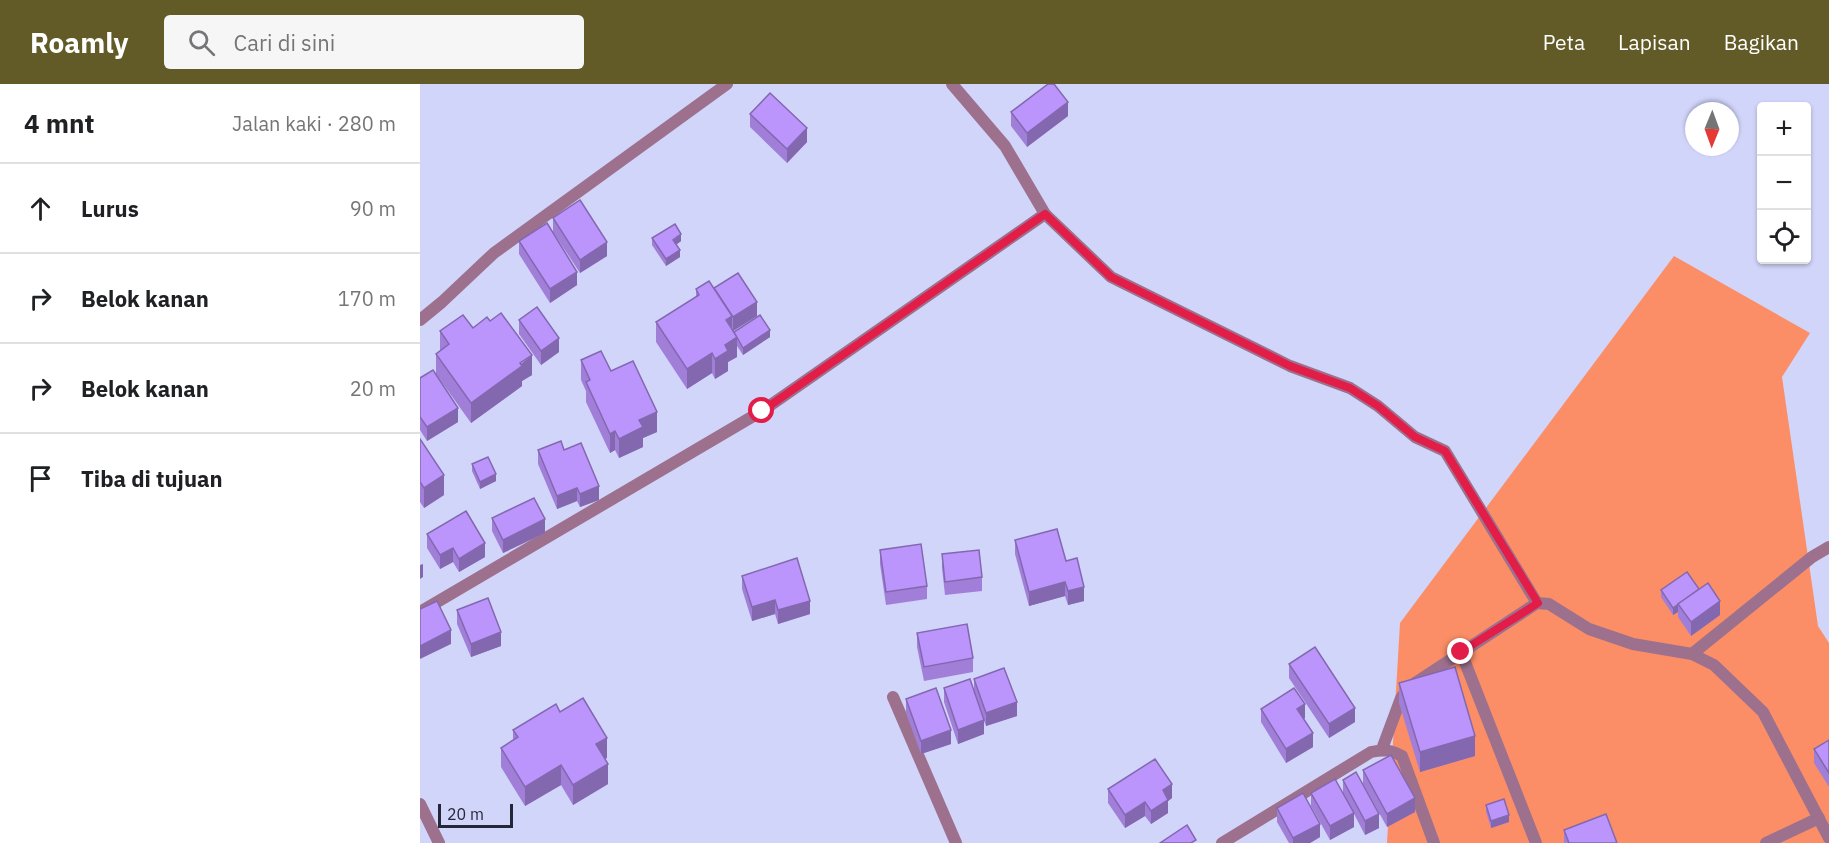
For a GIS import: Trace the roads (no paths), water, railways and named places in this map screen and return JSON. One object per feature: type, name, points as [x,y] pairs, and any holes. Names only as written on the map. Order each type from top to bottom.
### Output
[{"type":"street","points":[[420,320],[494,253],[727,84]]},
{"type":"street","points":[[952,84],[1005,146],[1045,214],[1111,277],[1290,366],[1350,388],[1378,406],[1415,437],[1445,451],[1538,603]]},
{"type":"street","points":[[420,612],[762,411],[1045,214]]},
{"type":"street","points":[[1692,654],[1812,557],[1829,547]]},
{"type":"street","points":[[1382,749],[1401,698],[1409,687],[1538,603],[1550,604],[1589,629],[1633,645],[1692,654],[1714,665],[1763,712],[1829,838]]},
{"type":"street","points":[[1461,652],[1536,843]]},
{"type":"street","points":[[893,697],[956,843]]},
{"type":"street","points":[[1222,843],[1371,752],[1382,749],[1402,756],[1434,843]]},
{"type":"street","points":[[420,804],[439,843]]},
{"type":"street","points":[[1766,843],[1819,818]]}]
